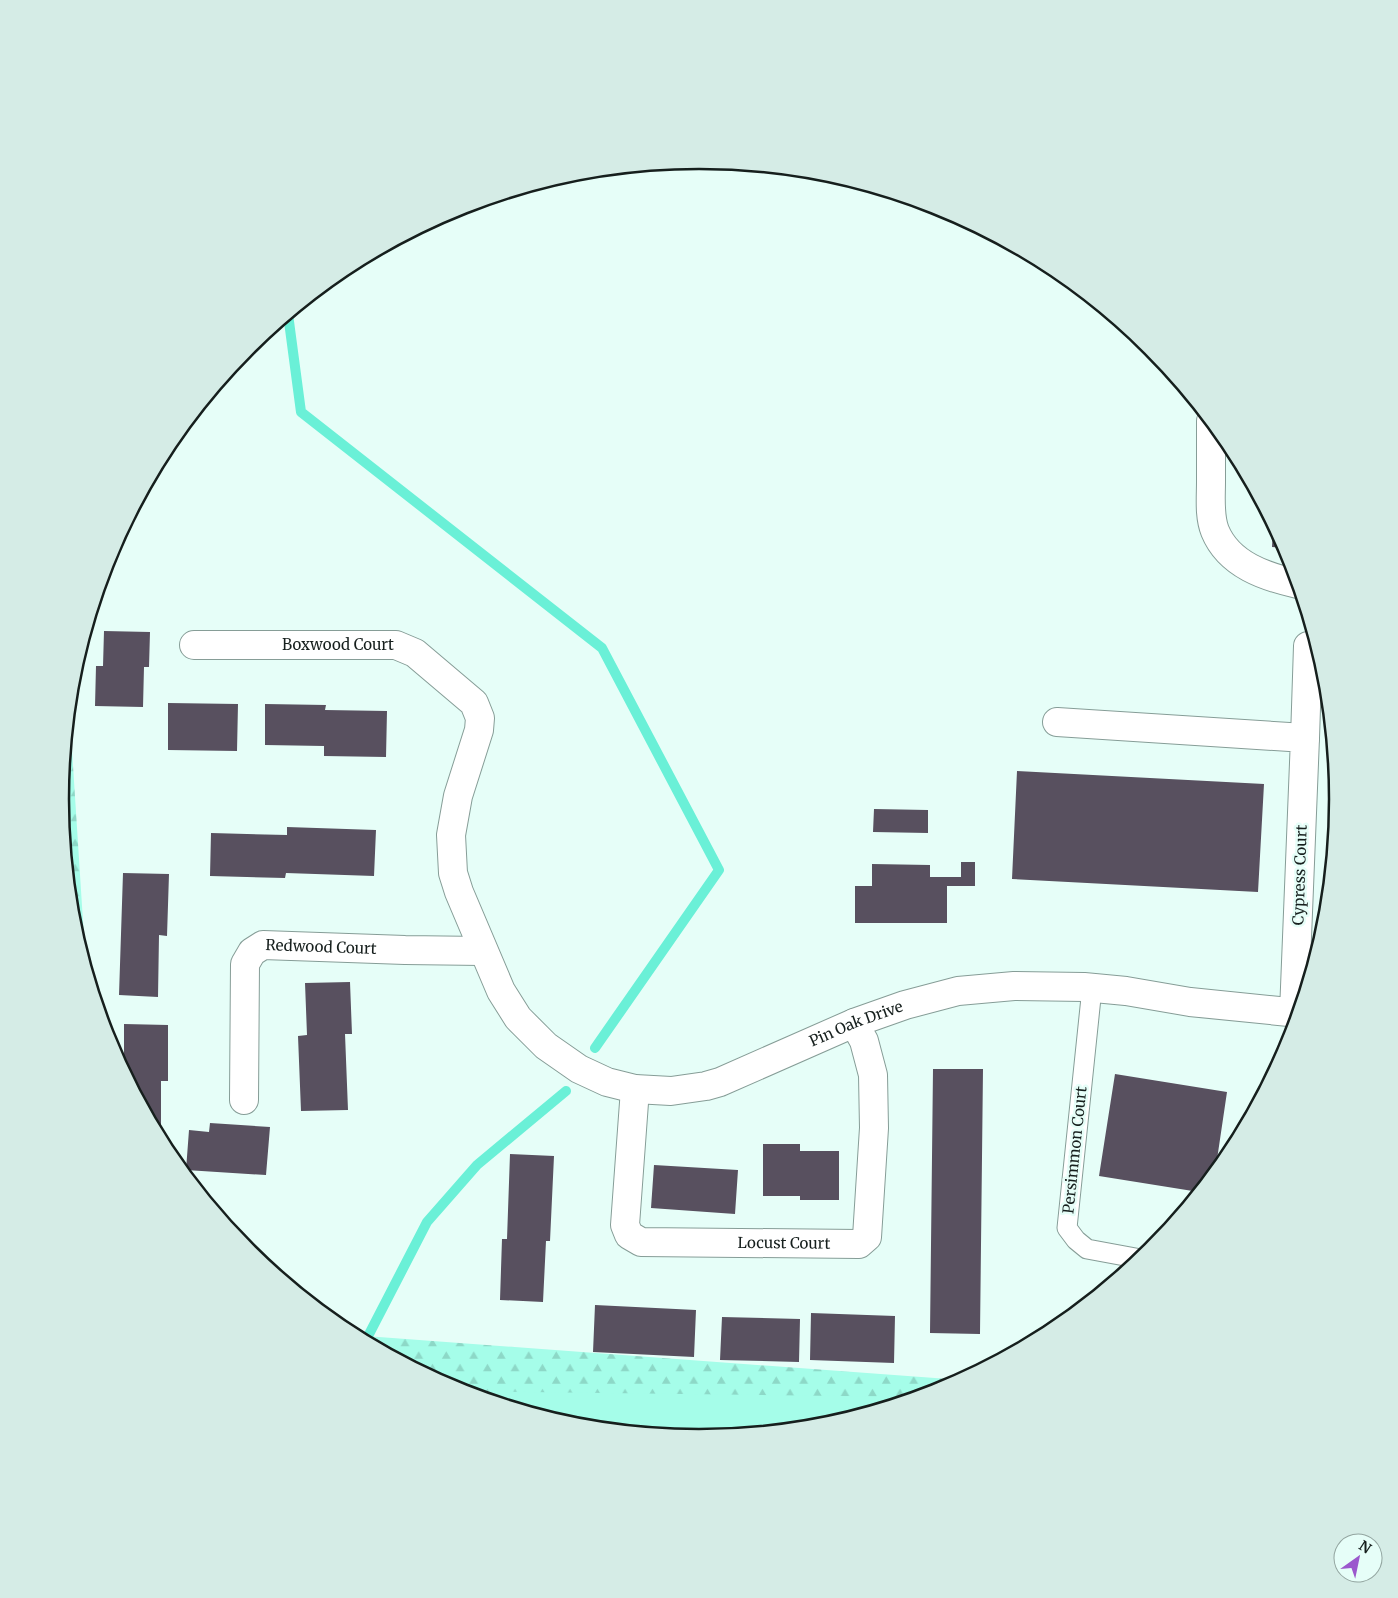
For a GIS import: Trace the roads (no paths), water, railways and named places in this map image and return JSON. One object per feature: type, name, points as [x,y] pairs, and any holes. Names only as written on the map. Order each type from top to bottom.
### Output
[{"type":"street","points":[[1211,432],[1211,513],[1215,531],[1226,550],[1244,566],[1291,583]]},
{"type":"street","name":"Boxwood Court","points":[[194,645],[396,645],[415,653],[474,704],[480,718],[479,730],[458,796],[451,835],[453,873],[482,951]]},
{"type":"street","name":"Cypress Court","points":[[1296,1001],[1308,646]]},
{"type":"street","points":[[1057,722],[1305,738]]},
{"type":"street","name":"Redwood Court","points":[[244,1100],[245,964],[252,952],[263,945],[482,951]]},
{"type":"street","name":"Pin Oak Drive","points":[[482,951],[500,991],[518,1018],[546,1046],[579,1069],[607,1082],[634,1089],[671,1091],[720,1082],[854,1023],[905,1005],[958,992],[1014,986],[1092,988],[1126,991],[1190,1002],[1292,1013]]},
{"type":"street","name":"Locust Court","points":[[634,1089],[625,1225],[629,1235],[640,1242],[859,1244],[867,1237],[874,1128],[873,1075],[864,1041],[854,1023]]},
{"type":"lane","name":"Persimmon Court","points":[[1092,988],[1067,1228],[1087,1250],[1132,1257]]},
{"type":"waterway","points":[[289,320],[301,412],[602,648],[719,870],[595,1048]]},
{"type":"waterway","points":[[368,1335],[427,1222],[477,1165],[566,1091]]}]
